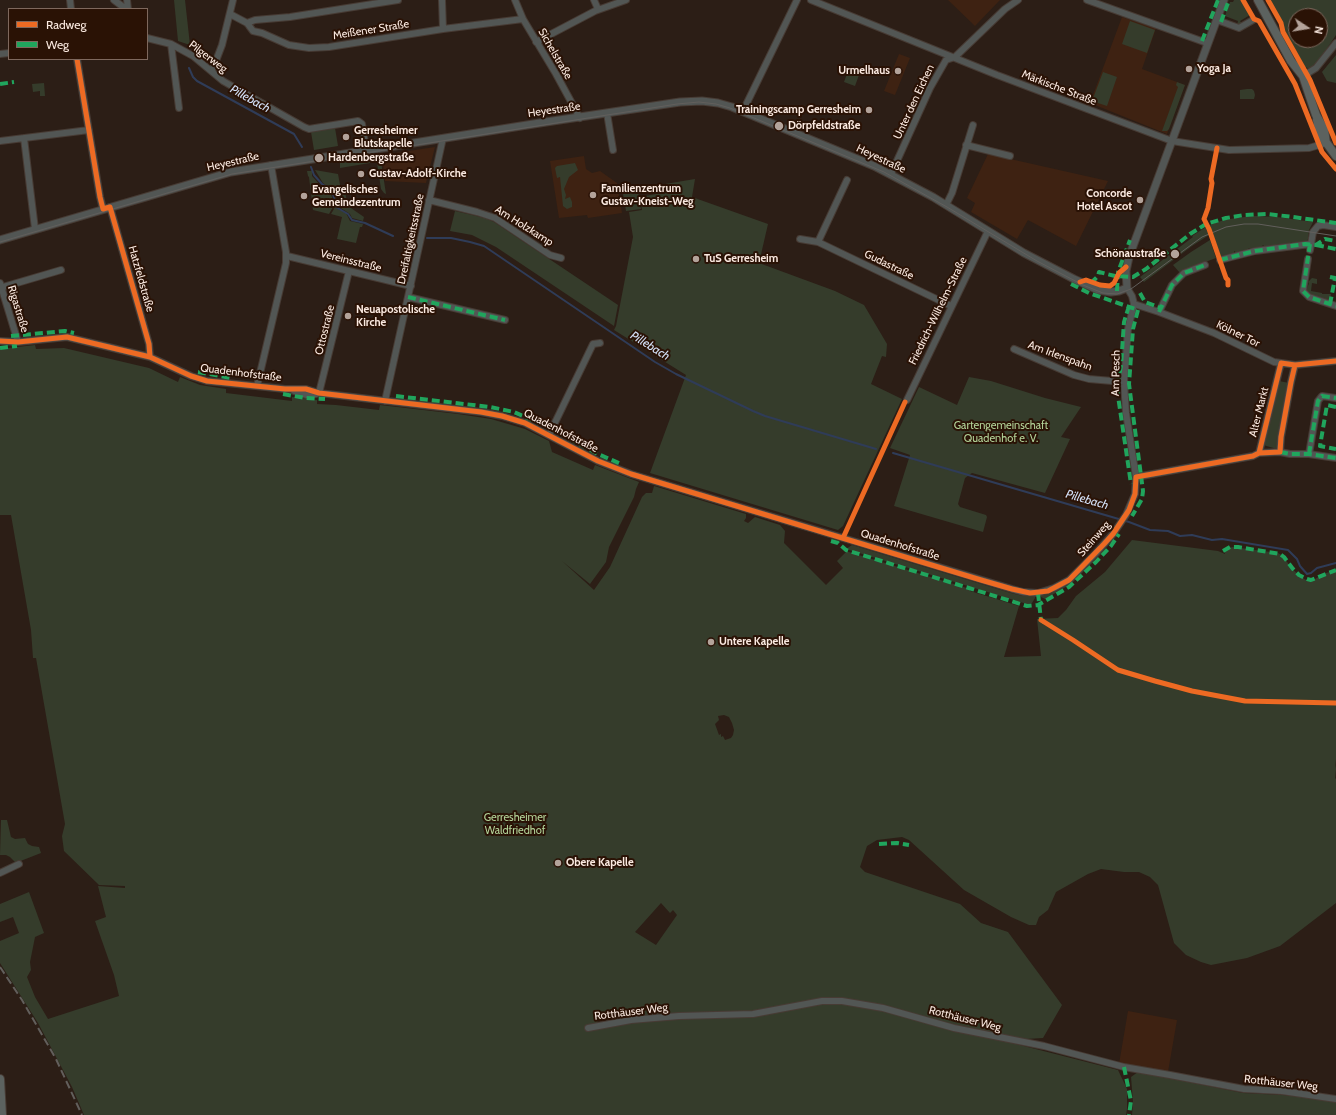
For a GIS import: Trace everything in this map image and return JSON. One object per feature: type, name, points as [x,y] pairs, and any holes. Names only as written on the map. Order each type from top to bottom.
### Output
[{"type":"main road","points":[[1258,0],[1291,60],[1303,76],[1316,115],[1324,129],[1326,143],[1336,156]]},
{"type":"main road","points":[[1291,60],[1298,79],[1310,99]]},
{"type":"main road","points":[[0,1079],[2,1115]]},
{"type":"street","points":[[114,0],[126,8]]},
{"type":"street","points":[[212,72],[222,45],[233,0]]},
{"type":"street","points":[[247,23],[255,20],[290,17],[398,0]]},
{"type":"street","points":[[442,0],[443,29]]},
{"type":"street","name":"Sichelstraße","points":[[515,0],[523,19],[580,118]]},
{"type":"street","points":[[594,0],[598,9]]},
{"type":"street","points":[[536,42],[598,9],[626,0]]},
{"type":"street","points":[[743,111],[797,0]]},
{"type":"street","name":"Märkische Straße","points":[[812,0],[997,75],[1172,142],[1229,150],[1310,148],[1326,143]]},
{"type":"street","name":"Unter den Eichen","points":[[891,174],[933,83],[946,60],[955,57],[1005,9],[1018,0]]},
{"type":"street","points":[[1087,0],[1208,43]]},
{"type":"street","points":[[1134,304],[1132,296],[1127,288],[1127,263],[1224,0]]},
{"type":"street","name":"Meißener Straße","points":[[230,14],[247,23],[254,31],[262,33],[289,46],[309,48],[328,47],[443,29],[523,19]]},
{"type":"street","points":[[1217,20],[1239,28],[1253,20]]},
{"type":"street","name":"Pilgerweg","points":[[148,38],[171,44],[192,56],[223,81],[304,127],[310,129],[358,121],[362,124],[366,150]]},
{"type":"street","points":[[1303,76],[1316,68],[1336,43]]},
{"type":"street","name":"Pilgerweg","points":[[171,44],[179,108]]},
{"type":"street","name":"Hatzfeldstraße","points":[[78,60],[100,197],[106,208],[149,344],[150,357]]},
{"type":"street","name":"Heyestraße","points":[[0,240],[232,172],[443,138],[697,100],[718,103],[743,111],[891,174],[946,205],[1030,256],[1088,286],[1098,290],[1111,292],[1127,288]]},
{"type":"street","points":[[607,113],[613,150]]},
{"type":"street","points":[[946,205],[952,193],[973,125]]},
{"type":"street","points":[[0,141],[89,130]]},
{"type":"street","points":[[24,138],[35,229]]},
{"type":"street","name":"Dreifaltigkeitsstraße","points":[[385,401],[443,138]]},
{"type":"street","points":[[966,145],[1010,156]]},
{"type":"street","points":[[257,386],[287,256],[271,165]]},
{"type":"street","points":[[818,242],[847,180]]},
{"type":"street","name":"Am Holzkamp","points":[[429,200],[495,218],[550,255],[561,258]]},
{"type":"street","points":[[1220,260],[1255,251],[1310,247],[1313,232],[1318,226],[1322,225],[1336,227]]},
{"type":"street","name":"Friedrich-Wilhelm-Straße","points":[[907,400],[988,231]]},
{"type":"street","name":"Gudastraße","points":[[800,239],[818,242],[951,306]]},
{"type":"street","name":"Vereinsstraße","points":[[287,256],[411,286]]},
{"type":"street","points":[[1308,259],[1303,291],[1309,297],[1336,306]]},
{"type":"street","points":[[1159,312],[1172,285],[1184,273],[1205,265]]},
{"type":"street","points":[[1,286],[61,270]]},
{"type":"street","name":"Ottostraße","points":[[320,393],[349,271]]},
{"type":"street","name":"Rigastraße","points":[[1,286],[18,342]]},
{"type":"street","name":"Dreifaltigkeitsstraße","points":[[408,297],[506,320]]},
{"type":"street","name":"Kölner Tor","points":[[1134,304],[1214,333],[1265,358],[1281,363],[1295,365],[1336,361]]},
{"type":"street","name":"Am Pesch","points":[[1134,304],[1128,329],[1124,382],[1126,413],[1136,477]]},
{"type":"street","name":"Quadenhofstraße","points":[[0,345],[67,337],[150,357],[181,372],[214,382],[286,389],[306,389],[320,393],[490,413],[525,423],[598,461],[648,479],[1012,589],[1023,592],[1038,593]]},
{"type":"street","name":"Quadenhofstraße","points":[[0,341],[18,342]]},
{"type":"street","points":[[549,435],[593,344],[596,342],[600,343]]},
{"type":"street","name":"Am Irlenspahn","points":[[1014,349],[1074,375],[1089,379],[1124,382]]},
{"type":"street","name":"Alter Markt","points":[[1281,363],[1259,453],[1280,452],[1336,458]]},
{"type":"street","points":[[1280,452],[1281,437],[1295,365]]},
{"type":"street","points":[[1309,454],[1318,399],[1324,395],[1336,398]]},
{"type":"street","points":[[1136,477],[1253,456],[1259,453]]},
{"type":"street","name":"Steinweg","points":[[1038,593],[1054,588],[1073,576],[1104,544],[1126,515],[1135,494],[1136,477]]},
{"type":"street","points":[[0,873],[19,864]]},
{"type":"street","name":"Rotthäuser Weg","points":[[588,1028],[631,1020],[679,1016],[753,1014],[822,1001],[842,1000],[883,1008],[954,1028],[1044,1046],[1124,1067],[1244,1089],[1282,1091],[1336,1099]]},
{"type":"shaded area","points":[[948,0],[1000,0],[975,26]]},
{"type":"shaded area","points":[[1122,17],[1156,28],[1142,69],[1185,85],[1167,134],[1090,103]]},
{"type":"shaded area","name":"Urmelhaus","points":[[899,54],[910,58],[895,95],[884,91]]},
{"type":"shaded area","points":[[435,147],[426,183],[385,181],[382,155]]},
{"type":"shaded area","points":[[988,154],[1108,181],[1076,246],[1028,220],[1017,239],[971,212],[975,203],[967,198]]},
{"type":"shaded area","points":[[584,156],[586,169],[592,173],[600,171],[617,183],[622,213],[588,218],[587,215],[559,218],[550,161]]},
{"type":"shaded area","points":[[1128,1011],[1177,1020],[1168,1072],[1119,1064]]},
{"type":"green space","points":[[174,0],[185,0],[190,45],[178,41]]},
{"type":"green space","points":[[1234,0],[1241,0],[1250,15],[1240,21],[1242,24],[1240,26],[1237,25],[1238,21],[1225,16],[1230,2],[1233,2]]},
{"type":"green space","points":[[1270,0],[1336,0],[1336,35],[1328,47],[1328,8],[1288,8],[1288,37],[1282,27],[1284,25]]},
{"type":"green space","points":[[1130,21],[1155,30],[1147,53],[1122,44]]},
{"type":"green space","points":[[1295,48],[1327,48],[1320,59],[1310,69],[1305,67]]},
{"type":"green space","points":[[1336,55],[1336,83],[1327,81],[1322,72]]},
{"type":"green space","points":[[848,71],[859,75],[855,86],[844,82]]},
{"type":"green space","points":[[1103,72],[1117,77],[1107,106],[1092,101]]},
{"type":"green space","points":[[1177,82],[1185,85],[1169,129],[1167,131],[1162,131],[1178,87],[1176,85]]},
{"type":"green space","points":[[44,83],[45,96],[40,96],[40,91],[33,92],[32,84]]},
{"type":"green space","points":[[1252,89],[1254,91],[1254,99],[1240,99],[1240,90]]},
{"type":"green space","points":[[335,128],[338,146],[314,150],[311,132]]},
{"type":"green space","points":[[380,155],[386,194],[381,189],[376,156]]},
{"type":"green space","points":[[369,157],[370,163],[340,168],[340,162]]},
{"type":"green space","points":[[575,163],[578,170],[569,177],[564,189],[566,195],[565,199],[570,197],[572,202],[572,207],[567,209],[563,206],[560,177],[557,178],[555,168],[557,166]]},
{"type":"green space","points":[[315,170],[338,174],[341,190],[339,198],[343,190],[347,189],[348,191],[345,192],[348,206],[364,217],[363,221],[352,218],[350,214],[339,207],[334,199],[333,192],[323,183]]},
{"type":"green space","points":[[307,171],[312,171],[312,176],[321,186],[330,191],[335,207],[346,213],[350,221],[363,224],[362,227],[360,227],[356,243],[337,239],[342,217],[331,214],[334,209],[333,207],[329,214],[313,210]]},
{"type":"green space","points":[[695,179],[692,197],[768,224],[759,263],[835,291],[864,305],[887,344],[886,357],[882,356],[871,384],[902,399],[843,526],[838,530],[650,473],[686,375],[614,330],[633,237],[629,212],[642,210],[640,197],[667,192],[665,184]]},
{"type":"green space","points":[[638,192],[641,209],[626,211],[623,194]]},
{"type":"green space","points":[[455,211],[485,218],[494,222],[618,305],[614,326],[496,247],[472,235],[450,231]]},
{"type":"green space","points":[[1255,216],[1277,217],[1313,222],[1306,242],[1291,242],[1290,244],[1277,244],[1276,246],[1265,247],[1263,245],[1261,248],[1249,248],[1237,253],[1234,251],[1234,254],[1221,257],[1210,225],[1235,218]]},
{"type":"green space","points":[[1206,227],[1209,235],[1144,282],[1140,277],[1193,237],[1192,236]]},
{"type":"green space","points":[[1210,240],[1216,258],[1184,270],[1180,273],[1173,265],[1191,252]]},
{"type":"green space","points":[[1312,278],[1317,279],[1317,284],[1312,283],[1311,291],[1322,294],[1331,294],[1330,302],[1309,294],[1306,291],[1308,282]]},
{"type":"green space","name":"Gerresheimer Waldfriedhof","points":[[35,345],[36,349],[64,348],[149,368],[178,382],[180,377],[200,385],[226,389],[226,393],[292,401],[292,397],[317,400],[317,404],[379,410],[380,405],[458,414],[491,419],[525,429],[549,441],[552,452],[593,470],[595,465],[639,482],[634,497],[609,547],[606,562],[590,584],[562,561],[594,590],[610,567],[642,497],[646,493],[652,493],[654,486],[746,514],[744,521],[748,523],[755,517],[780,525],[785,531],[784,543],[826,585],[843,568],[837,561],[846,552],[849,552],[970,589],[970,591],[1019,606],[1004,657],[1041,656],[1037,619],[1058,618],[1076,596],[1105,572],[1132,540],[1218,551],[1225,554],[1225,550],[1233,547],[1278,553],[1283,556],[1292,569],[1306,580],[1315,579],[1336,570],[1336,903],[1280,946],[1247,958],[1211,965],[1186,955],[1174,943],[1158,885],[1150,877],[1139,872],[1101,869],[1088,874],[1056,892],[1048,910],[1039,917],[1036,925],[1029,925],[1011,917],[964,890],[909,840],[902,837],[877,840],[867,846],[860,867],[865,872],[960,904],[981,923],[1008,932],[1062,1005],[1043,1038],[1026,1039],[998,1035],[863,1005],[1118,1070],[1127,1089],[1126,1115],[84,1115],[72,1087],[38,1023],[0,963],[0,941],[19,933],[13,917],[0,922],[0,904],[29,892],[44,933],[35,937],[30,962],[31,970],[27,977],[35,997],[48,1019],[119,996],[114,975],[95,921],[106,917],[98,886],[125,888],[125,886],[99,885],[64,851],[62,836],[65,824],[36,658],[33,658],[31,630],[11,515],[0,515],[0,349]],"holes":[[[724,715],[729,717],[734,730],[731,738],[725,740],[723,736],[721,737],[721,734],[719,735],[715,724],[719,720],[718,716]],[[661,903],[670,913],[673,910],[677,915],[656,945],[635,932]],[[639,1011],[640,1018],[598,1025],[598,1018],[610,1014]]]},
{"type":"green space","name":"Gartengemeinschaft Quadenhof e. V.","points":[[969,377],[991,381],[1045,398],[1081,407],[1061,437],[1070,439],[1045,493],[972,473],[965,478],[958,504],[960,507],[986,515],[987,517],[983,532],[894,506],[910,455],[890,448],[919,387],[957,405]]},
{"type":"green space","points":[[1279,381],[1289,383],[1277,449],[1263,445]]},
{"type":"green space","points":[[1114,538],[1101,554],[1071,584],[1045,599],[1041,597],[1041,595],[1062,588],[1071,581],[1103,551]]},
{"type":"green space","points":[[852,545],[1011,593],[1023,596],[1035,596],[1035,598],[1032,603],[1027,604],[846,549]]},
{"type":"green space","points":[[1,820],[7,820],[11,837],[15,839],[25,838],[28,844],[39,847],[41,853],[18,862],[15,862],[6,855],[0,855]]},
{"type":"green space","points":[[1138,1072],[1243,1093],[1283,1095],[1336,1101],[1336,1115],[1132,1115],[1133,1102],[1131,1077]]},
{"type":"waterway","name":"Pillebach","points":[[189,68],[193,77],[197,81],[294,134],[302,147]]},
{"type":"waterway","name":"Pillebach","points":[[311,167],[314,175],[322,184],[331,190],[336,207],[348,214],[352,220],[365,223],[393,236]]},
{"type":"waterway","name":"Pillebach","points":[[427,238],[451,238],[484,246],[655,362],[676,374],[753,411],[765,416],[876,449]]},
{"type":"waterway","name":"Pillebach","points":[[893,453],[1129,522],[1150,530],[1168,531],[1180,536],[1192,535],[1212,540],[1222,539],[1288,550],[1297,559],[1300,566],[1307,574],[1311,573],[1317,568],[1336,563]]},
{"type":"tram line","points":[[0,242],[232,174],[677,104],[699,102],[716,104],[730,108],[884,172],[947,207],[1037,261],[1083,285],[1103,293],[1117,294],[1131,289],[1202,237],[1226,227],[1244,224],[1258,224],[1336,236]]},
{"type":"railway","points":[[0,967],[22,1000],[56,1059],[82,1115]]},
{"type":"marked path","points":[[1202,41],[1218,0]]},
{"type":"marked path","points":[[1221,22],[1229,0]]},
{"type":"marked path","points":[[0,84],[14,82]]},
{"type":"marked path","points":[[1096,282],[1093,281],[1098,276],[1099,272],[1115,276],[1133,277],[1146,269],[1190,234],[1206,224],[1226,218],[1244,215],[1268,214],[1336,223]]},
{"type":"marked path","points":[[1220,260],[1255,251],[1305,244],[1316,245],[1325,239],[1336,241]]},
{"type":"marked path","points":[[1117,291],[1118,272],[1130,240]]},
{"type":"marked path","points":[[1310,244],[1303,291],[1309,297],[1336,306]]},
{"type":"marked path","points":[[1316,245],[1336,249]]},
{"type":"marked path","points":[[1159,312],[1172,285],[1184,273],[1205,265]]},
{"type":"marked path","points":[[1330,277],[1335,278],[1330,304]]},
{"type":"marked path","points":[[1071,284],[1089,293],[1138,310],[1133,329],[1129,384],[1143,491],[1142,499],[1132,516]]},
{"type":"marked path","points":[[1140,293],[1145,302],[1161,308]]},
{"type":"marked path","points":[[408,297],[505,320]]},
{"type":"marked path","points":[[1129,306],[1124,322],[1121,366],[1118,381],[1118,396],[1131,484]]},
{"type":"marked path","points":[[11,336],[65,331],[74,333]]},
{"type":"marked path","points":[[0,348],[17,346]]},
{"type":"marked path","points":[[198,372],[231,378]]},
{"type":"marked path","points":[[283,394],[305,398],[325,399]]},
{"type":"marked path","points":[[396,396],[490,407],[514,412],[548,427],[598,454],[621,464]]},
{"type":"marked path","points":[[1309,454],[1318,401],[1322,396],[1336,398]]},
{"type":"marked path","points":[[1336,407],[1327,405],[1320,446],[1336,449]]},
{"type":"marked path","points":[[1280,452],[1336,458]]},
{"type":"marked path","points":[[831,541],[838,543],[846,550],[1027,606],[1038,605],[1069,587],[1096,562],[1111,546],[1119,534]]},
{"type":"marked path","points":[[1223,551],[1230,547],[1238,547],[1280,554],[1299,575],[1311,580],[1336,570]]},
{"type":"marked path","points":[[1038,593],[1041,620],[1044,622]]},
{"type":"marked path","points":[[879,844],[897,843],[909,845]]},
{"type":"marked path","points":[[1124,1067],[1131,1101],[1129,1115]]},
{"type":"cycle path","points":[[1243,0],[1254,19],[1259,21],[1295,84],[1322,152],[1336,169]]},
{"type":"cycle path","points":[[1268,0],[1281,23],[1283,32],[1310,80],[1336,143]]},
{"type":"cycle path","points":[[77,60],[100,197],[103,209],[110,207],[149,344],[150,357]]},
{"type":"cycle path","points":[[1217,148],[1211,179],[1212,183],[1208,208],[1204,219],[1228,280],[1228,285]]},
{"type":"cycle path","points":[[1080,282],[1086,280],[1100,285],[1110,286],[1114,283],[1119,273],[1126,267]]},
{"type":"cycle path","points":[[0,341],[18,342],[67,337],[150,357],[191,376],[207,381],[285,389],[306,389],[319,393],[481,412],[502,416],[525,423],[598,461],[631,474],[981,580],[1030,593],[1048,591],[1069,580],[1104,544],[1113,534],[1129,510],[1135,494],[1136,477],[1253,456],[1259,453],[1280,452],[1281,437],[1295,365]]},
{"type":"cycle path","points":[[1259,453],[1281,363],[1295,365],[1336,361]]},
{"type":"cycle path","points":[[843,538],[905,402]]},
{"type":"cycle path","points":[[1041,620],[1118,670],[1155,681],[1192,691],[1245,701],[1336,703]]},
{"type":"place","name":"Yoga Ja","points":[[1189,69]]},
{"type":"place","name":"Urmelhaus","points":[[898,71]]},
{"type":"place","name":"Trainingscamp Gerresheim","points":[[869,110]]},
{"type":"place","name":"Dörpfeldstraße","points":[[779,126]]},
{"type":"place","name":"Gerresheimer Blutskapelle","points":[[346,137]]},
{"type":"place","name":"Hardenbergstraße","points":[[319,158]]},
{"type":"place","name":"Gustav-Adolf-Kirche","points":[[361,174]]},
{"type":"place","name":"Familienzentrum Gustav-Kneist-Weg","points":[[593,195]]},
{"type":"place","name":"Evangelisches Gemeindezentrum","points":[[304,196]]},
{"type":"place","name":"Concorde Hotel Ascot","points":[[1140,200]]},
{"type":"place","name":"Schönaustraße","points":[[1175,254]]},
{"type":"place","name":"TuS Gerresheim","points":[[696,259]]},
{"type":"place","name":"Neuapostolische Kirche","points":[[348,316]]},
{"type":"place","name":"Untere Kapelle","points":[[711,642]]},
{"type":"place","name":"Obere Kapelle","points":[[558,863]]}]
